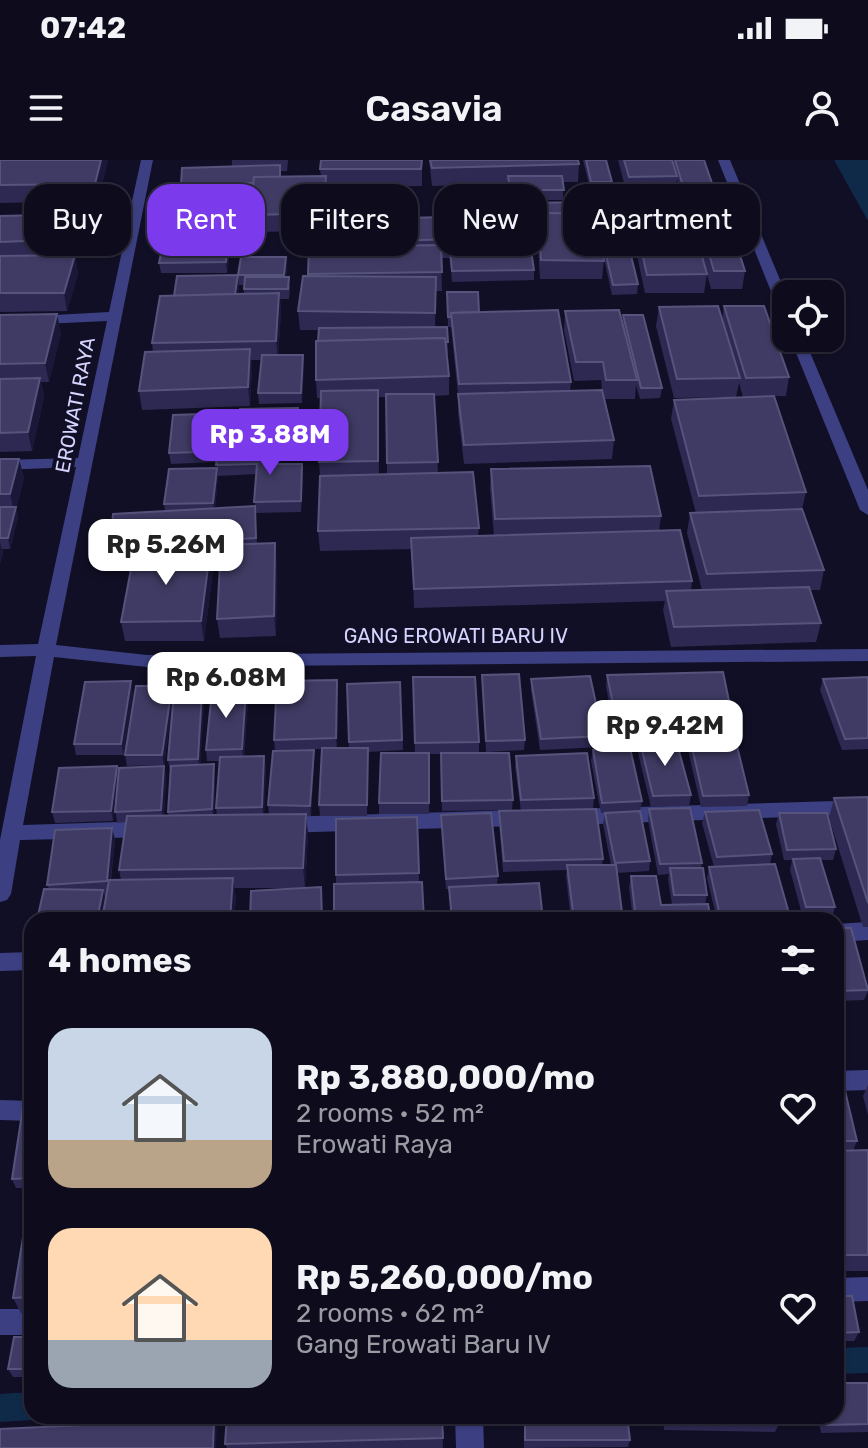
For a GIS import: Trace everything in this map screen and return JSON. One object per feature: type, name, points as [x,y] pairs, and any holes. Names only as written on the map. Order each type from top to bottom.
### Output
[{"type":"street","name":"EROWATI RAYA","points":[[1,882],[147,160]]},
{"type":"street","points":[[724,160],[773,280]]},
{"type":"street","points":[[0,222],[135,219]]},
{"type":"street","points":[[0,322],[115,316]]},
{"type":"street","points":[[803,352],[868,510]]},
{"type":"street","points":[[0,465],[87,462]]},
{"type":"street","name":"GANG EROWATI BARU IV","points":[[0,651],[46,650],[147,661],[868,655]]},
{"type":"street","points":[[259,826],[607,818],[868,807]]},
{"type":"street","points":[[12,833],[167,828]]},
{"type":"street","points":[[844,932],[868,931]]},
{"type":"street","points":[[0,962],[24,961]]},
{"type":"street","points":[[844,1081],[868,1080]]},
{"type":"street","points":[[0,1110],[24,1111]]},
{"type":"street","points":[[844,1290],[868,1289]]},
{"type":"street","points":[[0,1322],[24,1322]]},
{"type":"street","points":[[469,1424],[470,1448]]},
{"type":"water","points":[[834,160],[868,160],[868,221]]},
{"type":"building","points":[[0,160],[101,160],[95,184],[0,185]]},
{"type":"building","points":[[321,160],[422,160],[421,169],[320,169]]},
{"type":"building","points":[[430,160],[578,160],[579,164],[432,168]]},
{"type":"building","points":[[586,160],[606,160],[612,182],[591,182]]},
{"type":"building","points":[[624,160],[672,160],[677,176],[629,177]]},
{"type":"building","points":[[675,160],[704,160],[712,184],[682,184]]},
{"type":"building","points":[[280,165],[280,177],[254,177],[254,183],[181,184],[182,168]]},
{"type":"building","points":[[326,176],[326,184],[281,184],[281,214],[265,215],[265,184],[253,184],[254,177]]},
{"type":"building","points":[[508,176],[562,176],[563,190],[547,190],[547,184],[509,184]]},
{"type":"building","points":[[563,202],[563,213],[547,213],[547,203]]},
{"type":"building","points":[[547,213],[563,213],[563,256],[603,256],[604,261],[541,260],[541,256],[547,256]]},
{"type":"building","points":[[24,215],[24,241],[0,242],[0,216]]},
{"type":"building","points":[[434,217],[434,240],[418,240],[418,218]]},
{"type":"building","points":[[418,245],[434,245],[434,256],[441,256],[442,272],[308,274],[309,256],[418,256]]},
{"type":"building","points":[[0,256],[75,256],[64,293],[0,293]]},
{"type":"building","points":[[160,256],[227,256],[226,262],[159,263]]},
{"type":"building","points":[[450,256],[532,256],[534,270],[452,271]]},
{"type":"building","points":[[606,256],[631,256],[638,284],[613,285]]},
{"type":"building","points":[[643,256],[702,256],[707,274],[647,275]]},
{"type":"building","points":[[710,256],[740,256],[745,271],[714,271]]},
{"type":"building","points":[[241,257],[286,257],[284,275],[238,275]]},
{"type":"building","points":[[238,275],[235,294],[174,296],[177,276]]},
{"type":"building","points":[[303,276],[436,277],[435,313],[298,311]]},
{"type":"building","points":[[245,277],[289,277],[288,289],[244,289]]},
{"type":"building","points":[[447,292],[478,292],[479,312],[451,313],[452,317],[448,317]]},
{"type":"building","points":[[279,293],[276,341],[152,343],[160,296]]},
{"type":"building","points":[[718,306],[740,378],[677,379],[659,307]]},
{"type":"building","points":[[724,306],[764,306],[772,329],[772,352],[780,352],[789,377],[746,378]]},
{"type":"building","points":[[558,310],[571,382],[459,384],[451,313]]},
{"type":"building","points":[[619,310],[637,380],[606,380],[603,362],[576,362],[565,311]]},
{"type":"building","points":[[57,314],[45,363],[0,364],[0,315]]},
{"type":"building","points":[[623,315],[643,315],[662,388],[641,388]]},
{"type":"building","points":[[447,327],[448,342],[445,338],[318,341],[319,328]]},
{"type":"building","points":[[445,338],[449,376],[316,380],[316,341]]},
{"type":"building","points":[[250,349],[248,387],[139,391],[145,352]]},
{"type":"building","points":[[262,355],[303,355],[301,393],[258,393]]},
{"type":"building","points":[[40,378],[28,432],[0,433],[0,379]]},
{"type":"building","points":[[378,390],[378,461],[319,462],[321,391]]},
{"type":"building","points":[[602,390],[614,440],[464,445],[458,394]]},
{"type":"building","points":[[386,394],[434,394],[438,462],[387,463]]},
{"type":"building","points":[[774,396],[806,492],[699,496],[674,400]]},
{"type":"building","points":[[298,408],[297,449],[237,451],[240,409]]},
{"type":"building","points":[[233,413],[230,451],[169,453],[173,415]]},
{"type":"building","points":[[270,453],[269,464],[302,464],[301,501],[254,502],[257,464],[216,465],[217,455]]},
{"type":"building","points":[[0,459],[19,459],[10,494],[0,494]]},
{"type":"building","points":[[650,466],[661,516],[495,519],[491,469]]},
{"type":"building","points":[[217,468],[213,503],[164,504],[169,469]]},
{"type":"building","points":[[473,472],[479,528],[318,531],[320,476]]},
{"type":"building","points":[[255,506],[256,538],[110,547],[113,514]]},
{"type":"building","points":[[0,507],[16,507],[8,538],[0,538]]},
{"type":"building","points":[[802,509],[824,570],[707,574],[690,513]]},
{"type":"building","points":[[680,530],[692,581],[414,589],[411,538]]},
{"type":"building","points":[[275,543],[274,616],[217,619],[221,545]]},
{"type":"building","points":[[210,552],[201,621],[121,622],[134,553]]},
{"type":"building","points":[[809,587],[821,623],[674,627],[666,591]]},
{"type":"building","points":[[723,672],[729,701],[613,704],[607,675]]},
{"type":"building","points":[[519,674],[525,740],[486,741],[482,675]]},
{"type":"building","points":[[590,676],[603,736],[541,739],[531,679]]},
{"type":"building","points":[[413,677],[475,677],[479,742],[415,743]]},
{"type":"building","points":[[868,677],[868,738],[845,739],[823,679]]},
{"type":"building","points":[[337,680],[336,738],[274,740],[277,681]]},
{"type":"building","points":[[131,681],[121,744],[74,744],[85,682]]},
{"type":"building","points":[[400,682],[402,740],[349,742],[347,684]]},
{"type":"building","points":[[136,686],[172,686],[162,755],[125,755]]},
{"type":"building","points":[[246,690],[242,749],[206,750],[212,691]]},
{"type":"building","points":[[202,692],[198,759],[168,760],[174,693]]},
{"type":"building","points":[[723,708],[728,732],[608,733],[605,709]]},
{"type":"building","points":[[735,738],[749,795],[703,796],[690,739]]},
{"type":"building","points":[[676,740],[691,795],[653,796],[640,742]]},
{"type":"building","points":[[322,748],[368,748],[367,805],[319,805]]},
{"type":"building","points":[[630,748],[642,801],[602,803],[593,750]]},
{"type":"building","points":[[314,750],[310,806],[268,805],[273,751]]},
{"type":"building","points":[[381,753],[429,753],[429,803],[379,803]]},
{"type":"building","points":[[441,753],[509,753],[513,800],[442,801]]},
{"type":"building","points":[[587,753],[594,798],[521,800],[516,756]]},
{"type":"building","points":[[264,756],[262,807],[216,808],[220,757]]},
{"type":"building","points":[[214,764],[212,809],[168,812],[171,766]]},
{"type":"building","points":[[117,766],[111,811],[52,812],[59,768]]},
{"type":"building","points":[[164,766],[161,810],[115,812],[119,768]]},
{"type":"building","points":[[868,797],[868,903],[834,798]]},
{"type":"building","points":[[690,808],[702,863],[660,864],[649,809]]},
{"type":"building","points":[[596,809],[603,859],[504,861],[499,811]]},
{"type":"building","points":[[759,810],[772,854],[717,857],[705,812]]},
{"type":"building","points":[[640,811],[650,861],[615,863],[605,813]]},
{"type":"building","points":[[491,813],[498,876],[446,879],[441,815]]},
{"type":"building","points":[[779,813],[827,813],[836,849],[787,850]]},
{"type":"building","points":[[306,814],[303,868],[119,870],[127,816]]},
{"type":"building","points":[[417,817],[419,873],[336,875],[336,819]]},
{"type":"building","points":[[112,828],[107,881],[47,885],[55,830]]},
{"type":"building","points":[[820,858],[835,907],[806,907],[793,859]]},
{"type":"building","points":[[775,864],[789,912],[719,912],[709,867]]},
{"type":"building","points":[[567,865],[616,865],[622,912],[573,912]]},
{"type":"building","points":[[670,868],[703,868],[707,895],[674,895]]},
{"type":"building","points":[[631,876],[656,876],[661,905],[708,904],[710,912],[635,912]]},
{"type":"building","points":[[233,878],[231,912],[103,912],[109,880]]},
{"type":"building","points":[[422,882],[424,912],[334,912],[334,884]]},
{"type":"building","points":[[539,883],[542,912],[451,912],[449,887]]},
{"type":"building","points":[[321,887],[322,912],[250,912],[251,891]]},
{"type":"building","points":[[44,889],[103,890],[99,912],[39,912]]},
{"type":"building","points":[[844,928],[851,928],[868,990],[844,991]]},
{"type":"building","points":[[844,1087],[857,1141],[844,1141]]},
{"type":"building","points":[[23,1107],[24,1107],[24,1178],[12,1179]]},
{"type":"building","points":[[868,1150],[868,1255],[844,1255],[844,1151]]},
{"type":"building","points":[[24,1231],[24,1297],[13,1298]]},
{"type":"building","points":[[844,1296],[852,1296],[859,1332],[844,1333]]},
{"type":"building","points":[[14,1337],[24,1337],[24,1369],[8,1369]]},
{"type":"building","points":[[844,1383],[868,1383],[868,1424],[826,1425],[844,1424]]},
{"type":"building","points":[[107,1424],[214,1424],[213,1448],[0,1448],[0,1429]]},
{"type":"building","points":[[226,1424],[442,1424],[443,1438],[225,1444]]},
{"type":"building","points":[[525,1424],[628,1424],[630,1440],[525,1440]]},
{"type":"waterway","points":[[844,1361],[868,1360]]},
{"type":"waterway","points":[[0,1408],[24,1406]]}]
